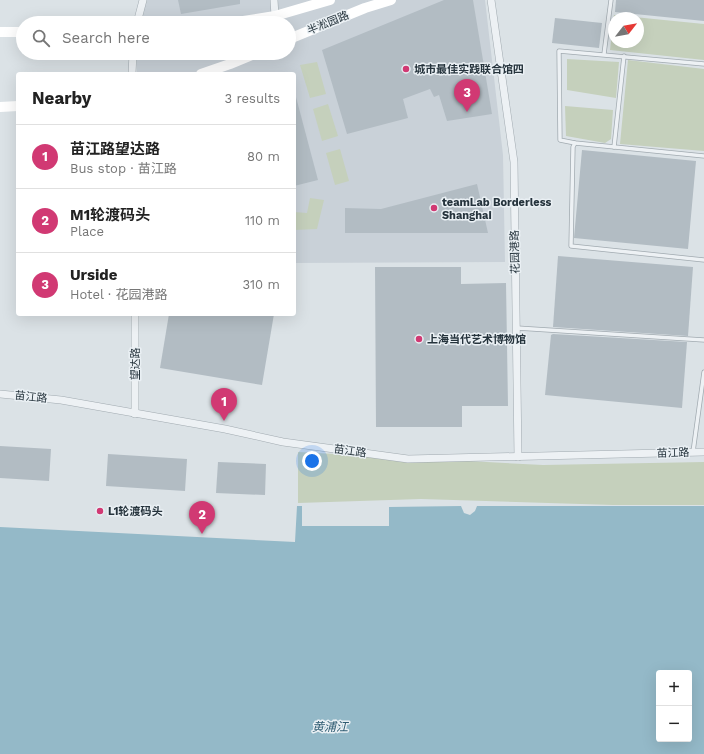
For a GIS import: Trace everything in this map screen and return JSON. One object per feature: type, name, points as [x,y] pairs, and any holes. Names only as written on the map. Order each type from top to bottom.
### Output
[{"type":"main road","name":"半淞园路","points":[[287,16],[330,0]]},
{"type":"main road","name":"半淞园路","points":[[296,36],[365,8],[391,0]]},
{"type":"main road","points":[[0,32],[16,32]]},
{"type":"main road","points":[[207,72],[239,60]]},
{"type":"main road","points":[[0,107],[16,106]]},
{"type":"street","points":[[140,16],[143,0]]},
{"type":"street","points":[[274,0],[276,16]]},
{"type":"street","name":"花园港路","points":[[491,0],[514,162],[518,457]]},
{"type":"street","points":[[132,72],[133,60]]},
{"type":"street","name":"望达路","points":[[135,316],[135,414]]},
{"type":"street","name":"苗江路","points":[[0,394],[61,400],[283,442],[408,459],[704,452]]},
{"type":"lane","points":[[604,54],[611,0]]},
{"type":"lane","points":[[704,64],[559,51],[560,140],[575,143],[704,156]]},
{"type":"lane","points":[[614,147],[624,56]]},
{"type":"lane","points":[[575,143],[571,246],[704,260]]},
{"type":"lane","points":[[517,328],[704,340]]},
{"type":"lane","points":[[693,452],[704,372]]},
{"type":"shaded area","points":[[142,0],[485,0],[503,155],[505,262],[296,263],[296,72],[137,72],[137,60],[296,60],[296,16],[139,16]]},
{"type":"green space","points":[[644,18],[704,24],[704,60],[610,50],[610,48],[644,48]]},
{"type":"green space","points":[[567,59],[619,62],[616,98],[567,90]]},
{"type":"green space","points":[[628,60],[704,69],[704,151],[620,144]]},
{"type":"green space","points":[[317,62],[326,94],[310,98],[300,65]]},
{"type":"green space","points":[[328,104],[338,136],[322,141],[313,109]]},
{"type":"green space","points":[[565,106],[613,110],[611,139],[605,143],[566,136]]},
{"type":"green space","points":[[340,149],[349,181],[335,185],[326,153]]},
{"type":"green space","points":[[310,198],[324,200],[317,229],[296,230],[296,212],[307,213]]},
{"type":"green space","points":[[298,452],[543,465],[704,462],[704,505],[613,505],[421,499],[298,503]]},
{"type":"water","name":"黄浦江","points":[[297,506],[302,506],[302,526],[389,526],[389,507],[461,506],[464,513],[470,515],[475,511],[477,506],[704,506],[704,754],[0,754],[0,527],[295,542]]},
{"type":"building","points":[[178,0],[240,0],[240,4],[181,14]]},
{"type":"building","name":"城市最佳实践联合馆四","points":[[444,0],[473,0],[492,114],[447,121],[439,95],[434,97],[430,89],[403,99],[408,118],[347,134],[322,50]]},
{"type":"building","points":[[616,0],[704,0],[704,21],[644,15],[644,12],[615,12]]},
{"type":"building","points":[[555,18],[602,23],[599,48],[552,43]]},
{"type":"building","points":[[296,97],[318,180],[296,186]]},
{"type":"building","points":[[582,150],[696,161],[688,249],[574,238]]},
{"type":"building","name":"teamLab Borderless Shanghai","points":[[477,184],[488,233],[345,233],[345,208],[381,209]]},
{"type":"building","points":[[558,256],[693,267],[688,336],[553,327]]},
{"type":"building","name":"上海当代艺术博物馆","points":[[375,267],[461,267],[461,284],[506,283],[508,406],[462,406],[462,427],[376,427]]},
{"type":"building","points":[[169,316],[274,316],[262,385],[160,368]]},
{"type":"building","points":[[551,335],[687,342],[682,408],[545,395]]},
{"type":"building","points":[[0,446],[51,449],[49,481],[0,478]]},
{"type":"building","points":[[108,454],[187,459],[185,491],[106,486]]},
{"type":"building","points":[[218,462],[266,464],[265,495],[216,493]]},
{"type":"place","name":"城市最佳实践联合馆四","points":[[406,69]]},
{"type":"place","name":"Urside","points":[[467,112]]},
{"type":"place","name":"teamLab Borderless Shanghai","points":[[434,208]]},
{"type":"place","name":"上海当代艺术博物馆","points":[[419,339]]},
{"type":"place","name":"苗江路望达路","points":[[224,421]]},
{"type":"place","name":"L1轮渡码头","points":[[100,511]]},
{"type":"place","name":"M1轮渡码头","points":[[202,534]]}]
